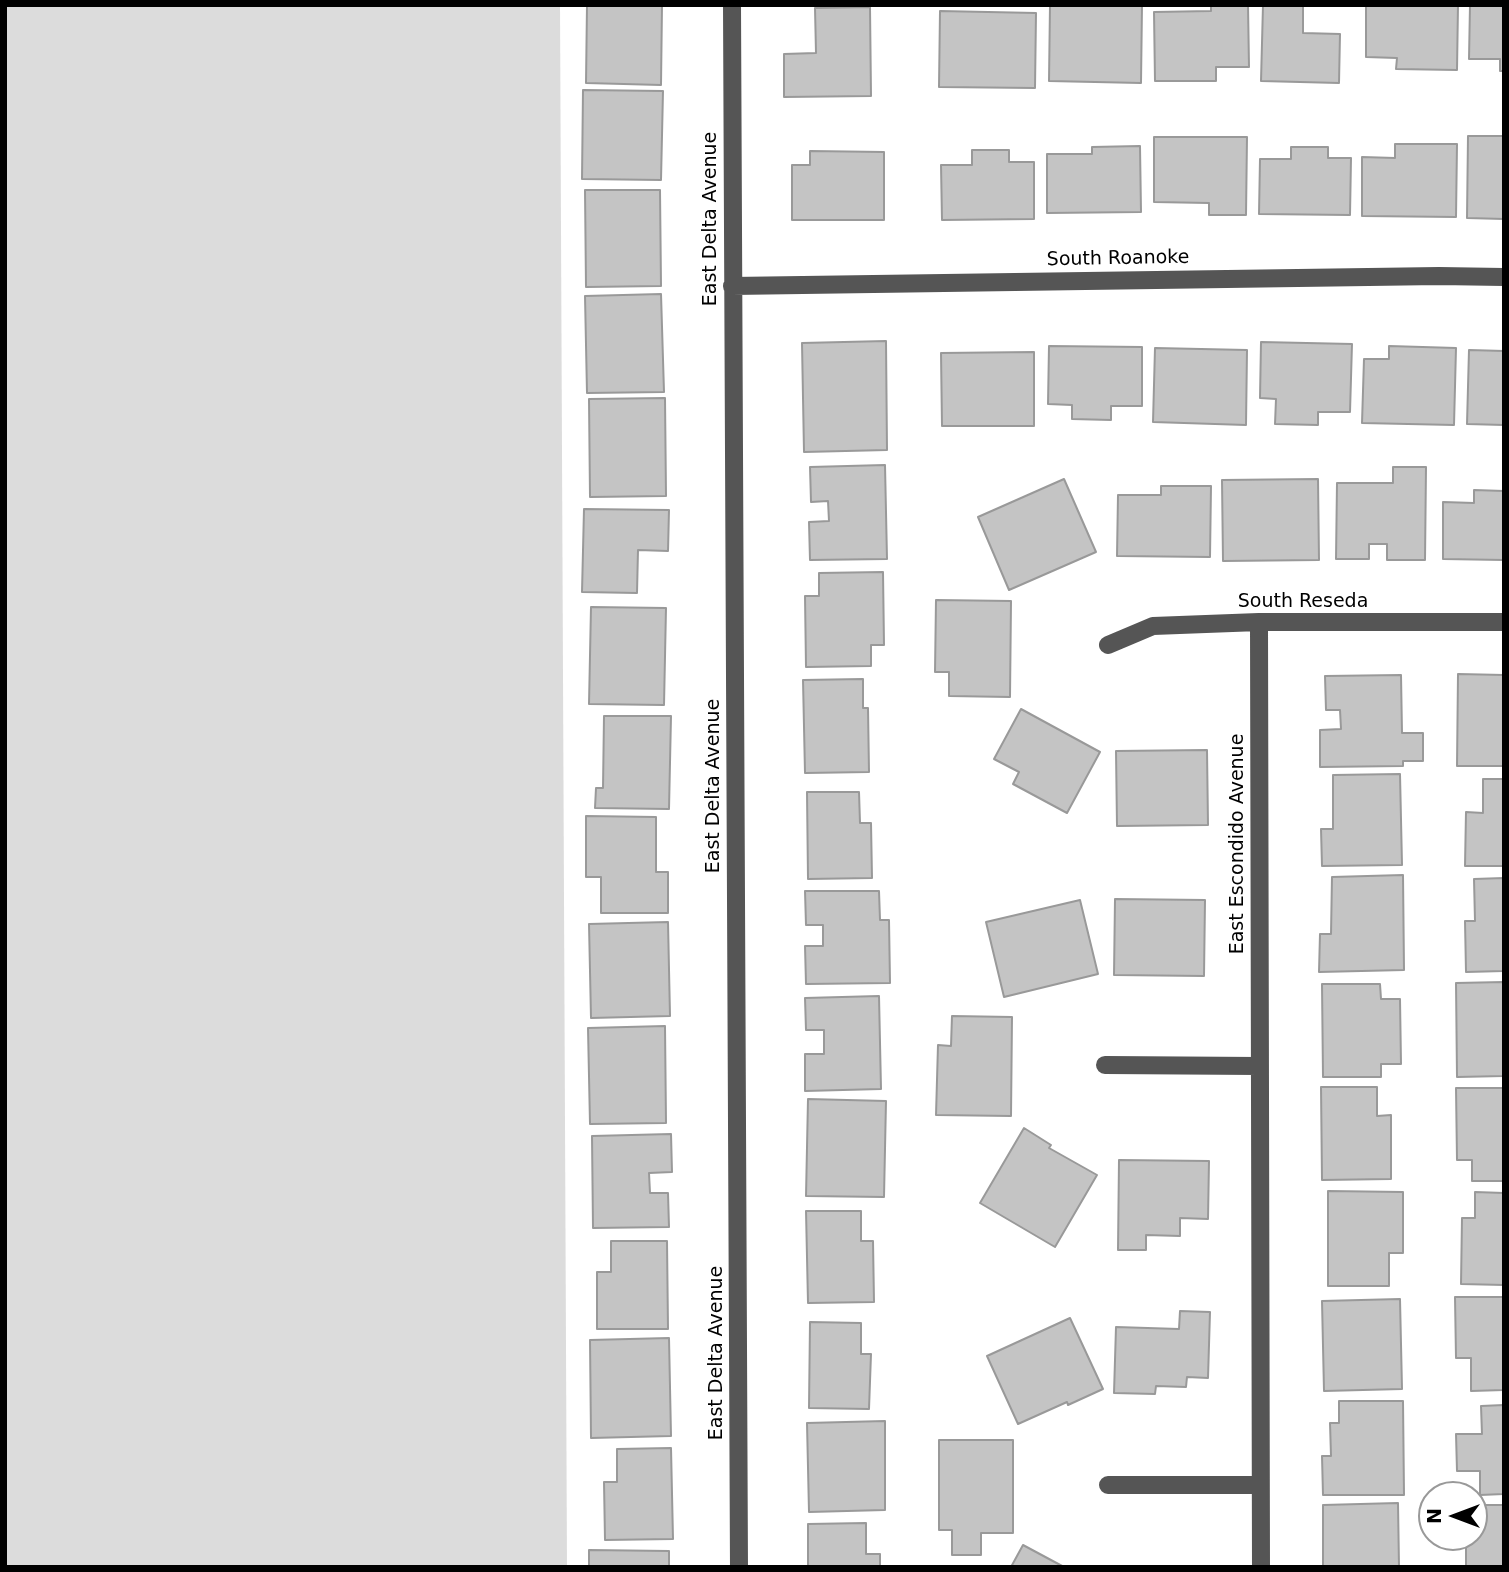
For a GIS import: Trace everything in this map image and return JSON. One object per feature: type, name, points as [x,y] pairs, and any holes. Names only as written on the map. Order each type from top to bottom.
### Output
[{"type":"street","name":"East Delta Avenue","points":[[732,5],[739,1567]]},
{"type":"street","name":"South Roanoke","points":[[732,286],[1504,277]]},
{"type":"street","name":"South Reseda","points":[[1108,645],[1153,626],[1259,622],[1504,622]]},
{"type":"street","name":"East Escondido Avenue","points":[[1259,622],[1261,1567]]},
{"type":"street","points":[[1105,1065],[1259,1066]]},
{"type":"street","points":[[1108,1485],[1260,1485]]},
{"type":"shaded area","points":[[5,5],[560,5],[567,1567],[5,1567]]},
{"type":"building","points":[[587,5],[662,5],[661,85],[586,83]]},
{"type":"building","points":[[1050,5],[1142,5],[1141,83],[1049,81]]},
{"type":"building","points":[[1211,5],[1248,5],[1249,67],[1216,67],[1216,81],[1155,81],[1154,12],[1211,11]]},
{"type":"building","points":[[1263,5],[1303,5],[1303,33],[1340,34],[1339,83],[1261,81]]},
{"type":"building","points":[[1366,5],[1458,5],[1457,70],[1396,69],[1397,58],[1366,57]]},
{"type":"building","points":[[1470,5],[1504,5],[1504,71],[1500,71],[1500,59],[1469,59]]},
{"type":"building","points":[[870,7],[871,96],[784,97],[784,54],[816,53],[815,8]]},
{"type":"building","points":[[940,11],[1036,13],[1035,88],[939,87]]},
{"type":"building","points":[[583,90],[663,91],[661,180],[582,179]]},
{"type":"building","points":[[1468,136],[1504,136],[1504,219],[1467,218]]},
{"type":"building","points":[[1154,137],[1247,137],[1246,215],[1209,215],[1209,203],[1154,202]]},
{"type":"building","points":[[1395,144],[1457,144],[1456,217],[1362,216],[1362,157],[1395,158]]},
{"type":"building","points":[[1140,146],[1141,212],[1047,213],[1047,154],[1092,154],[1092,147]]},
{"type":"building","points":[[1291,147],[1328,147],[1328,158],[1351,158],[1350,215],[1259,214],[1260,159],[1291,159]]},
{"type":"building","points":[[972,150],[1009,150],[1009,162],[1034,162],[1034,219],[942,220],[941,165],[972,165]]},
{"type":"building","points":[[810,151],[884,152],[884,220],[792,220],[792,165],[810,165]]},
{"type":"building","points":[[585,190],[660,190],[661,286],[586,287]]},
{"type":"building","points":[[661,294],[664,392],[587,393],[585,296]]},
{"type":"building","points":[[886,341],[887,450],[804,452],[802,343]]},
{"type":"building","points":[[1261,342],[1352,344],[1350,412],[1318,412],[1318,425],[1275,424],[1276,399],[1260,398]]},
{"type":"building","points":[[1049,346],[1142,347],[1142,406],[1111,406],[1111,420],[1072,419],[1072,405],[1048,404]]},
{"type":"building","points":[[1389,346],[1456,348],[1454,425],[1362,423],[1364,359],[1389,359]]},
{"type":"building","points":[[1155,348],[1247,350],[1246,425],[1153,422]]},
{"type":"building","points":[[1469,350],[1504,351],[1504,425],[1467,424]]},
{"type":"building","points":[[1034,352],[1034,426],[942,426],[941,353]]},
{"type":"building","points":[[665,398],[666,496],[590,497],[589,399]]},
{"type":"building","points":[[885,465],[887,559],[810,560],[809,522],[829,521],[828,501],[811,502],[810,467]]},
{"type":"building","points":[[1393,467],[1426,467],[1425,560],[1387,560],[1387,544],[1369,544],[1369,559],[1336,559],[1337,483],[1393,483]]},
{"type":"building","points":[[1064,479],[1096,552],[1009,590],[978,517]]},
{"type":"building","points":[[1318,479],[1319,560],[1223,561],[1222,480]]},
{"type":"building","points":[[1161,486],[1211,486],[1210,557],[1117,556],[1118,495],[1161,495]]},
{"type":"building","points":[[1474,490],[1504,491],[1504,560],[1443,559],[1443,502],[1474,503]]},
{"type":"building","points":[[584,509],[669,510],[668,551],[638,550],[637,593],[582,592]]},
{"type":"building","points":[[883,572],[884,645],[871,645],[871,666],[806,667],[805,596],[819,596],[819,573]]},
{"type":"building","points":[[936,600],[1011,601],[1010,697],[949,696],[949,672],[935,672]]},
{"type":"building","points":[[591,607],[666,608],[664,705],[589,704]]},
{"type":"building","points":[[1458,674],[1504,675],[1504,766],[1457,766]]},
{"type":"building","points":[[1401,675],[1402,733],[1423,733],[1423,761],[1403,761],[1403,766],[1320,767],[1320,730],[1341,729],[1340,710],[1326,710],[1325,676]]},
{"type":"building","points":[[863,679],[863,708],[868,708],[869,772],[805,773],[803,680]]},
{"type":"building","points":[[1021,709],[1100,752],[1067,813],[1013,784],[1019,772],[994,759]]},
{"type":"building","points":[[604,716],[671,716],[669,809],[595,808],[596,788],[603,788]]},
{"type":"building","points":[[1207,750],[1208,825],[1117,826],[1116,751]]},
{"type":"building","points":[[1400,774],[1402,865],[1322,866],[1321,829],[1333,829],[1333,775]]},
{"type":"building","points":[[1483,779],[1504,779],[1504,866],[1465,866],[1466,812],[1483,813]]},
{"type":"building","points":[[807,792],[859,792],[860,823],[871,823],[872,878],[808,879]]},
{"type":"building","points":[[586,816],[656,817],[656,872],[668,872],[668,913],[601,913],[601,877],[586,877]]},
{"type":"building","points":[[1403,875],[1404,970],[1319,972],[1320,934],[1331,934],[1332,877]]},
{"type":"building","points":[[1504,878],[1504,971],[1466,972],[1465,921],[1475,921],[1474,879]]},
{"type":"building","points":[[805,891],[879,891],[880,920],[889,920],[890,983],[806,984],[805,946],[823,946],[823,925],[806,925]]},
{"type":"building","points":[[1115,899],[1205,900],[1204,976],[1114,975]]},
{"type":"building","points":[[1080,900],[1098,974],[1004,997],[986,922]]},
{"type":"building","points":[[668,922],[670,1016],[591,1018],[589,924]]},
{"type":"building","points":[[1504,982],[1504,1076],[1457,1077],[1456,983]]},
{"type":"building","points":[[1322,984],[1380,984],[1381,999],[1400,999],[1401,1064],[1381,1064],[1381,1077],[1323,1077]]},
{"type":"building","points":[[879,996],[881,1089],[805,1091],[805,1054],[824,1054],[824,1030],[806,1030],[805,998]]},
{"type":"building","points":[[952,1016],[1012,1017],[1011,1116],[936,1115],[938,1045],[951,1046]]},
{"type":"building","points":[[665,1026],[666,1123],[590,1124],[588,1028]]},
{"type":"building","points":[[1321,1087],[1377,1087],[1377,1116],[1391,1115],[1391,1179],[1322,1180]]},
{"type":"building","points":[[1456,1088],[1504,1088],[1504,1181],[1472,1181],[1472,1160],[1457,1160]]},
{"type":"building","points":[[808,1099],[886,1101],[884,1197],[806,1196]]},
{"type":"building","points":[[1024,1128],[1051,1145],[1049,1148],[1097,1175],[1055,1247],[980,1203]]},
{"type":"building","points":[[671,1134],[672,1172],[649,1173],[650,1193],[668,1193],[669,1227],[593,1228],[592,1136]]},
{"type":"building","points":[[1119,1160],[1209,1161],[1208,1219],[1180,1218],[1180,1236],[1146,1235],[1146,1250],[1118,1250]]},
{"type":"building","points":[[1328,1191],[1403,1192],[1403,1253],[1389,1253],[1389,1286],[1328,1286]]},
{"type":"building","points":[[1475,1192],[1504,1193],[1504,1285],[1461,1284],[1462,1218],[1475,1218]]},
{"type":"building","points":[[806,1211],[861,1211],[861,1241],[873,1241],[874,1302],[808,1303]]},
{"type":"building","points":[[611,1241],[667,1241],[668,1329],[597,1329],[597,1272],[611,1272]]},
{"type":"building","points":[[1455,1297],[1504,1297],[1504,1390],[1471,1391],[1471,1358],[1456,1358]]},
{"type":"building","points":[[1400,1299],[1402,1389],[1324,1391],[1322,1301]]},
{"type":"building","points":[[1180,1311],[1210,1312],[1208,1378],[1187,1377],[1186,1387],[1156,1386],[1155,1394],[1114,1393],[1116,1327],[1179,1329]]},
{"type":"building","points":[[1070,1318],[1103,1389],[1018,1424],[987,1356]]},
{"type":"building","points":[[810,1322],[861,1323],[861,1354],[871,1354],[869,1409],[809,1408]]},
{"type":"building","points":[[669,1338],[671,1436],[591,1438],[590,1340]]},
{"type":"building","points":[[1339,1401],[1403,1401],[1404,1495],[1323,1495],[1322,1456],[1331,1456],[1330,1423],[1339,1423]]},
{"type":"building","points":[[1504,1405],[1504,1494],[1488,1495],[1488,1481],[1480,1481],[1480,1471],[1457,1471],[1456,1434],[1482,1434],[1481,1406]]},
{"type":"building","points":[[885,1421],[885,1510],[809,1512],[807,1423]]},
{"type":"building","points":[[939,1440],[1013,1440],[1013,1533],[981,1533],[981,1555],[952,1555],[952,1530],[939,1530]]},
{"type":"building","points":[[671,1448],[673,1539],[605,1540],[604,1482],[617,1482],[617,1449]]},
{"type":"building","points":[[1398,1503],[1399,1567],[1323,1567],[1323,1505]]},
{"type":"building","points":[[1488,1505],[1504,1505],[1504,1567],[1466,1567],[1466,1551],[1488,1551]]},
{"type":"building","points":[[866,1523],[866,1554],[880,1554],[880,1567],[808,1567],[808,1524]]},
{"type":"building","points":[[1023,1545],[1064,1567],[1011,1567]]},
{"type":"building","points":[[589,1550],[669,1551],[669,1567],[589,1567]]}]
